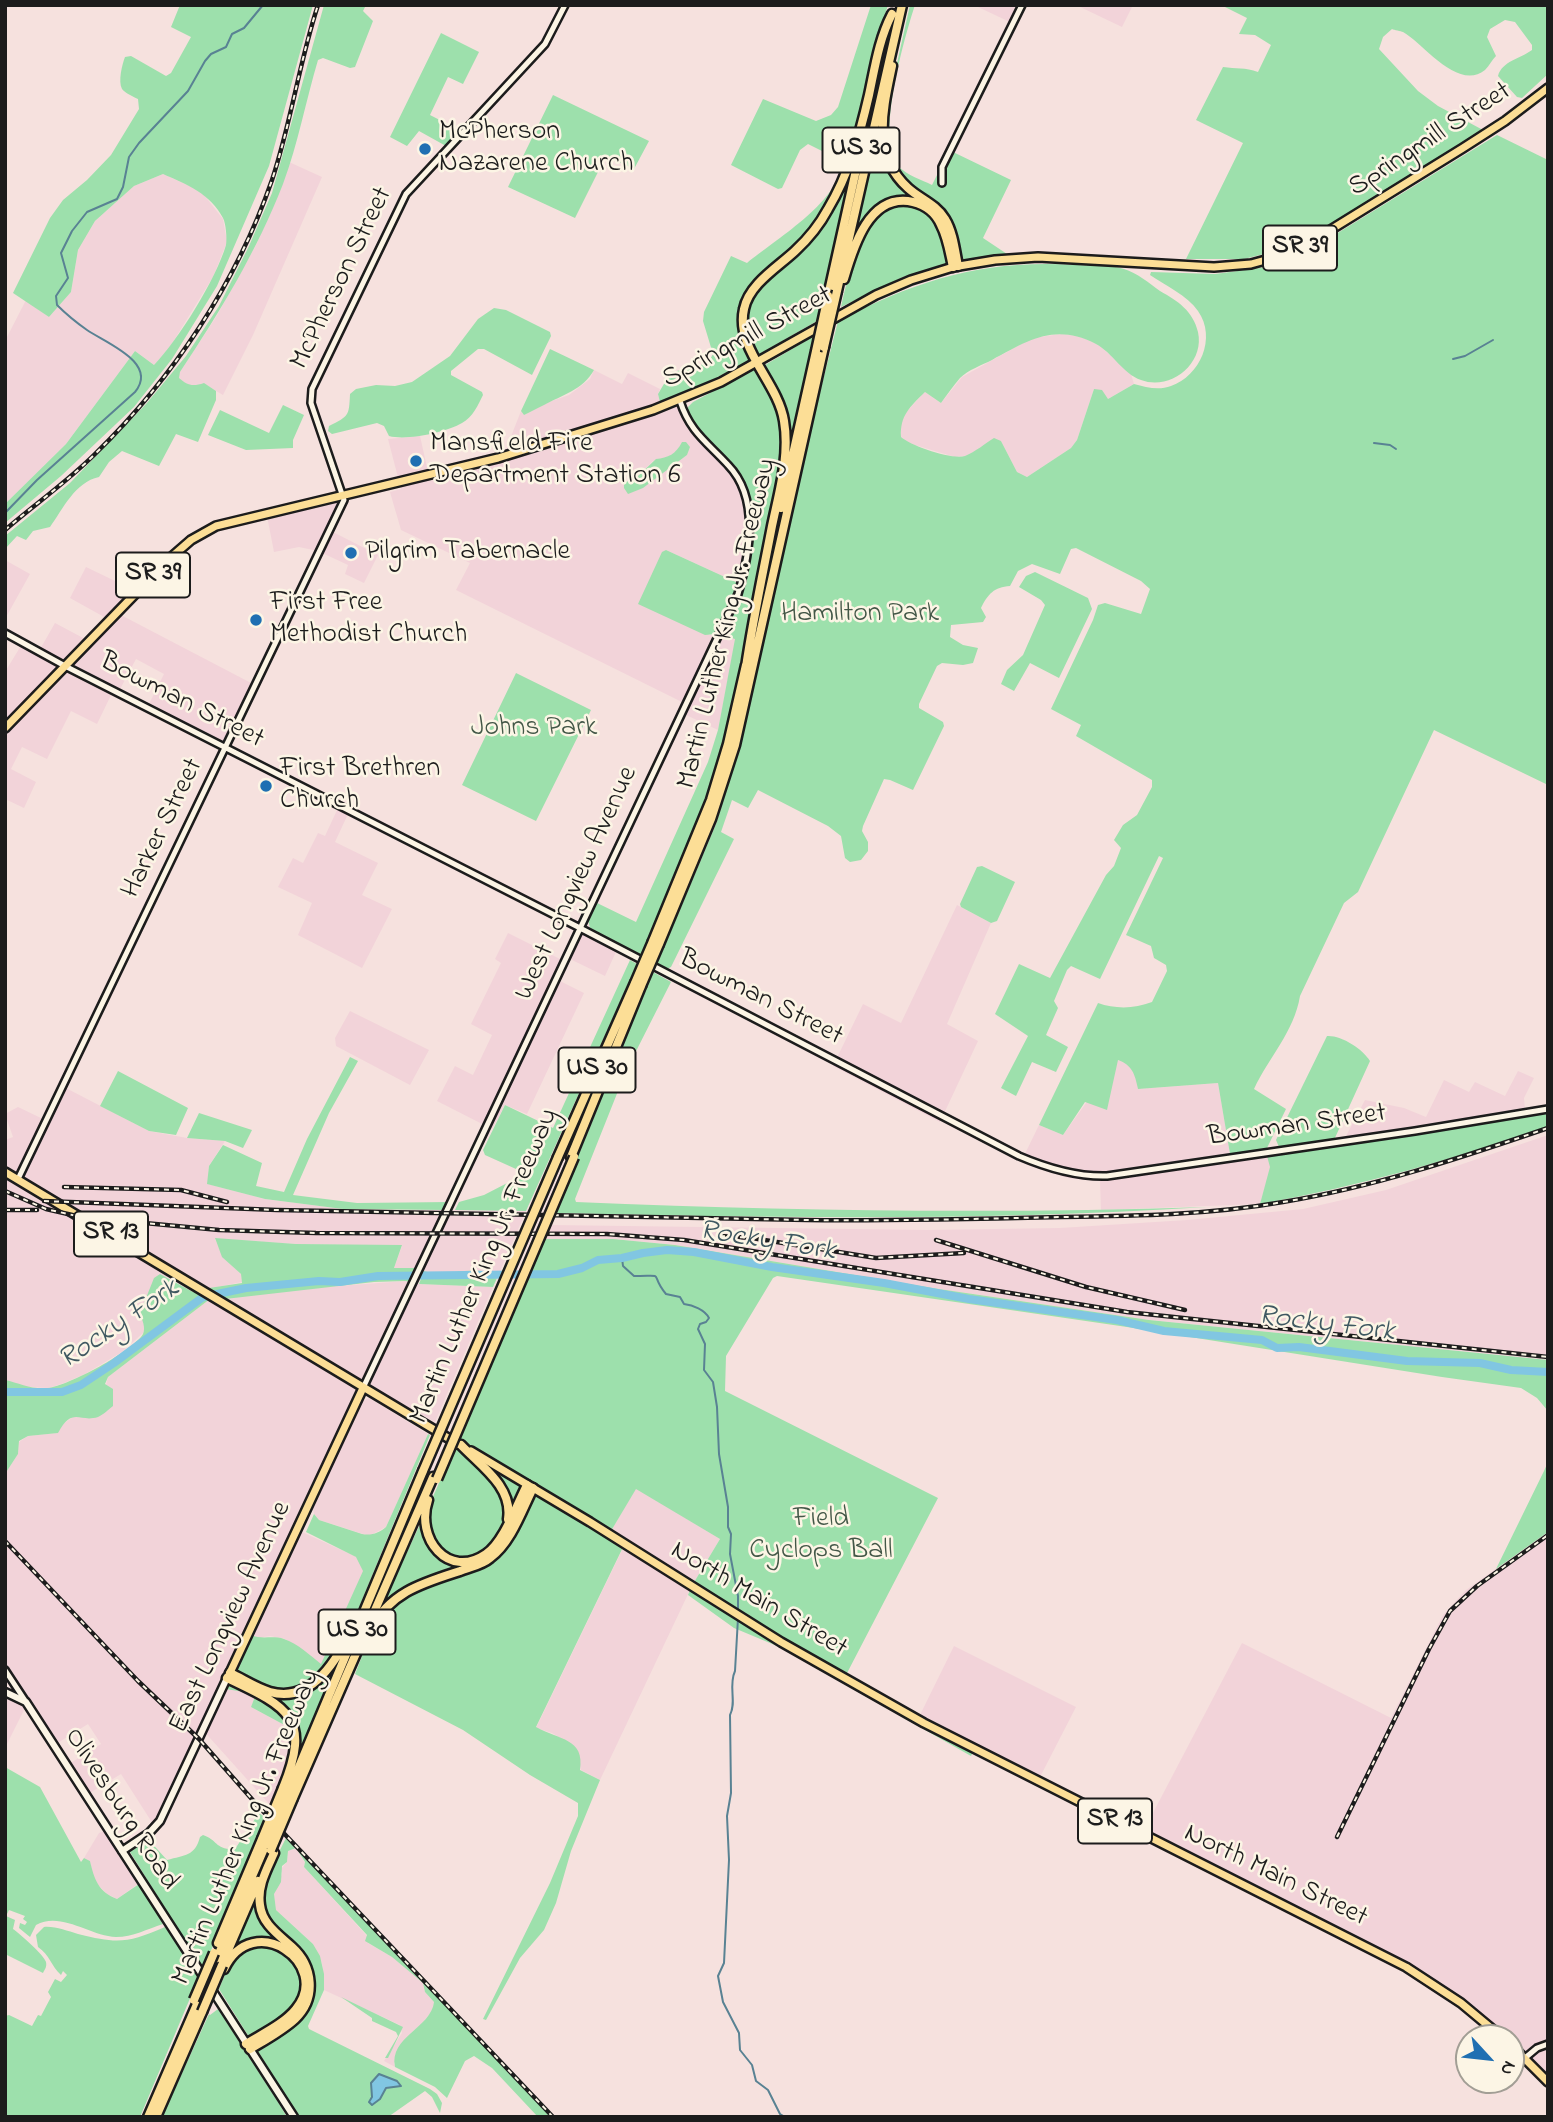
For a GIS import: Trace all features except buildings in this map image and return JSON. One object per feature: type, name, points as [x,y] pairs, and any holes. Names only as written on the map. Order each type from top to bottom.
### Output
[{"type":"highway","points":[[904,5],[883,109],[883,140],[887,156],[898,178],[911,191],[936,207],[945,218],[956,267]]},
{"type":"highway","name":"Martin Luther King Jr. Freeway","points":[[656,943],[711,800],[728,744],[904,5]]},
{"type":"highway","points":[[746,667],[782,478],[786,443],[778,398],[747,342],[743,328],[744,309],[756,286],[808,238],[834,199],[859,135],[883,32],[893,9]]},
{"type":"highway","name":"Martin Luther King Jr. Freeway","points":[[836,292],[893,9]]},
{"type":"highway","points":[[836,292],[865,226],[880,208],[896,202],[907,201],[920,205],[937,217],[956,267]]},
{"type":"highway","name":"Martin Luther King Jr. Freeway","points":[[156,2117],[422,1470],[556,1157],[638,984],[711,819],[735,745],[823,347]]},
{"type":"highway","name":"Martin Luther King Jr. Freeway","points":[[290,1795],[300,1783],[435,1478],[572,1157],[638,984]]},
{"type":"highway","points":[[461,1446],[493,1477],[503,1491],[509,1508],[506,1527]]},
{"type":"highway","points":[[229,1675],[270,1692],[284,1693],[305,1689],[324,1674],[360,1612],[422,1470]]},
{"type":"highway","points":[[435,1478],[424,1521],[428,1538],[441,1555],[459,1561],[479,1558],[495,1546],[530,1487]]},
{"type":"highway","points":[[319,1738],[329,1725],[366,1639],[383,1609],[410,1589],[479,1564],[494,1555],[507,1538],[530,1487]]},
{"type":"highway","points":[[186,2040],[197,2032],[200,2008],[290,1795],[296,1748],[296,1734],[289,1717],[272,1700],[229,1675]]},
{"type":"highway","points":[[248,2047],[295,2019],[305,2007],[310,1993],[310,1978],[305,1962],[272,1929],[261,1911],[261,1886],[268,1846]]},
{"type":"highway","points":[[219,1961],[229,1959],[238,1950],[252,1943],[264,1942],[285,1948],[303,1971],[305,1990],[298,2007],[289,2017],[248,2047]]},
{"type":"highway","name":"Martin Luther King Jr. Freeway","points":[[148,2117],[186,2040]]},
{"type":"main road","name":"Springmill Street","points":[[5,728],[168,560],[201,534],[238,520],[498,458],[680,401],[876,295],[911,280],[956,267],[1038,257],[1206,267],[1264,261],[1302,247],[1360,213],[1489,132],[1548,88]]},
{"type":"main road","name":"North Main Street","points":[[5,1172],[530,1487],[735,1614],[960,1742],[1391,1958],[1461,2003],[1486,2024]]},
{"type":"main road","name":"East Longview Avenue","points":[[122,1851],[153,1830],[160,1821],[363,1388]]},
{"type":"main road","points":[[5,1692],[26,1702]]},
{"type":"main road","name":"Olivesburg Road","points":[[26,1702],[294,2117]]},
{"type":"main road","points":[[1525,2058],[1548,2082]]},
{"type":"street","name":"McPherson Street","points":[[344,496],[312,403],[312,389],[406,194],[545,44],[565,5]]},
{"type":"street","points":[[942,183],[942,167],[1021,5]]},
{"type":"street","name":"West Longview Avenue","points":[[363,1388],[740,585],[750,523],[747,496],[731,469],[690,426],[680,401]]},
{"type":"street","name":"Harker Street","points":[[18,1179],[339,512],[344,496]]},
{"type":"street","name":"Bowman Street","points":[[5,633],[1019,1156],[1048,1167],[1076,1174],[1120,1174],[1548,1109]]},
{"type":"street","points":[[5,1670],[26,1702]]},
{"type":"street","points":[[1525,2058],[1537,2048],[1548,2044]]},
{"type":"shaded area","points":[[1021,5],[1012,23],[978,7]]},
{"type":"shaded area","points":[[1076,5],[1133,5],[1122,27]]},
{"type":"shaded area","points":[[289,162],[322,177],[253,335],[223,395],[204,384],[195,387],[187,385],[178,378],[180,372],[216,317],[256,245]]},
{"type":"shaded area","points":[[163,174],[201,191],[223,219],[227,242],[213,277],[168,350],[154,365],[135,351],[66,444],[5,504],[5,341],[26,300],[49,317],[71,292],[78,250],[95,221],[134,186]]},
{"type":"shaded area","points":[[1061,334],[1079,336],[1099,345],[1131,374],[1134,384],[1108,399],[1094,389],[1077,440],[1071,448],[1027,477],[1017,472],[1001,441],[966,456],[955,457],[908,443],[901,437],[901,423],[906,412],[925,392],[941,403],[962,377],[1032,338]]},
{"type":"shaded area","points":[[594,370],[622,384],[628,373],[660,389],[660,402],[673,398],[692,433],[728,470],[742,493],[747,518],[738,583],[666,550],[709,635],[736,638],[718,730],[684,714],[688,705],[456,590],[470,563],[401,530],[390,492],[401,489],[388,439],[420,436],[430,481],[501,462],[521,411],[524,415],[569,395],[590,379]],"holes":[[[684,442],[690,447],[687,455],[643,487],[624,483],[638,476],[653,461],[675,453]]]},
{"type":"shaded area","points":[[340,501],[345,506],[333,532],[378,555],[364,583],[345,574],[348,565],[318,551],[299,547],[274,552],[267,516]]},
{"type":"shaded area","points":[[5,560],[30,574],[5,619]]},
{"type":"shaded area","points":[[86,567],[140,593],[119,614],[253,684],[225,743],[149,704],[164,674],[136,659],[118,693],[113,691],[97,724],[71,711],[47,759],[22,747],[11,769],[36,782],[24,808],[5,799],[5,672],[22,644],[39,651],[55,623],[85,639],[106,618],[70,598]]},
{"type":"shaded area","points":[[338,808],[348,814],[335,842],[378,863],[362,895],[392,909],[362,968],[298,935],[312,903],[278,887],[293,858],[303,863],[318,833],[325,836]]},
{"type":"shaded area","points":[[957,905],[991,923],[947,1024],[978,1041],[940,1122],[833,1066],[863,1004],[901,1023]]},
{"type":"shaded area","points":[[589,925],[620,943],[605,976],[570,959],[581,935]]},
{"type":"shaded area","points":[[508,933],[568,963],[560,981],[584,993],[527,1114],[505,1105],[492,1129],[437,1101],[455,1066],[473,1075],[492,1035],[471,1024],[501,963],[495,959]]},
{"type":"shaded area","points":[[350,1011],[429,1050],[410,1085],[336,1046],[335,1038]]},
{"type":"shaded area","points":[[1117,1060],[1128,1063],[1136,1075],[1138,1089],[1218,1083],[1230,1153],[1267,1148],[1271,1167],[1260,1204],[1101,1210],[1100,1181],[1068,1178],[1021,1162],[1039,1125],[1063,1135]]},
{"type":"shaded area","points":[[1518,1071],[1534,1078],[1524,1098],[1525,1110],[1345,1138],[1365,1100],[1404,1108],[1426,1117],[1444,1080],[1469,1092],[1475,1082],[1505,1096]]},
{"type":"shaded area","points":[[60,1085],[149,1131],[225,1141],[209,1166],[208,1184],[265,1199],[343,1209],[526,1211],[497,1278],[493,1274],[429,1273],[418,1268],[394,1268],[402,1246],[215,1239],[223,1257],[241,1274],[242,1282],[193,1292],[167,1277],[143,1333],[122,1352],[64,1383],[49,1388],[26,1387],[5,1380],[5,1140],[13,1137],[5,1114],[18,1107],[43,1119]]},
{"type":"shaded area","points":[[1548,1135],[1548,1360],[1149,1320],[939,1289],[675,1245],[613,1239],[544,1239],[550,1225],[927,1230],[1060,1228],[1303,1209],[1386,1190]]},
{"type":"shaded area","points":[[406,1281],[493,1287],[435,1422],[361,1381],[220,1686],[257,1694],[251,1707],[290,1728],[293,1745],[287,1772],[271,1806],[201,1728],[159,1817],[153,1824],[121,1774],[88,1794],[69,1764],[101,1744],[88,1724],[56,1744],[5,1662],[5,1474],[18,1454],[19,1442],[28,1436],[57,1433],[63,1424],[73,1417],[98,1417],[108,1377],[210,1299]]},
{"type":"shaded area","points":[[369,1398],[428,1434],[386,1527],[369,1536],[319,1520],[313,1507],[360,1402]]},
{"type":"shaded area","points":[[636,1488],[720,1539],[693,1584],[611,1531]]},
{"type":"shaded area","points":[[302,1532],[357,1557],[364,1572],[321,1665],[285,1639],[270,1636],[258,1638],[251,1635]]},
{"type":"shaded area","points":[[1548,1532],[1548,2076],[1525,2052],[1525,2024],[1492,2024],[1427,1976],[1343,1930],[1143,1832],[1242,1643],[1391,1718],[1443,1615],[1466,1590]]},
{"type":"shaded area","points":[[623,1548],[690,1590],[600,1780],[581,1770],[574,1746],[552,1733],[536,1728]]},
{"type":"shaded area","points":[[954,1646],[1076,1707],[1039,1779],[919,1717]]},
{"type":"shaded area","points":[[5,1695],[26,1706],[5,1748]]},
{"type":"shaded area","points":[[105,1831],[138,1884],[117,1899],[98,1885],[92,1877],[90,1861],[84,1858],[99,1833]]},
{"type":"shaded area","points":[[296,1848],[305,1863],[304,1867],[367,1936],[368,1943],[392,1957],[423,1983],[425,1992],[434,2002],[432,2011],[413,2031],[394,2063],[395,2067],[384,2061],[402,2033],[400,2025],[324,1990],[322,1963],[313,1944],[276,1910],[274,1894],[282,1874],[281,1869],[287,1862],[288,1851]]},
{"type":"green space","points":[[180,5],[313,5],[269,166],[217,286],[172,359],[134,407],[61,476],[5,523],[5,504],[66,444],[135,351],[154,365],[164,354],[205,291],[226,245],[224,221],[212,202],[197,191],[163,174],[134,186],[95,221],[78,250],[71,292],[49,317],[13,293],[50,218],[63,200],[111,155],[139,109],[138,99],[125,92],[121,86],[125,57],[131,56],[166,76],[171,73],[191,37],[171,27]]},
{"type":"green space","points":[[324,5],[366,5],[363,11],[373,21],[355,67],[350,68],[323,58],[318,60],[293,153],[273,209],[237,281],[180,372],[179,378],[187,384],[204,383],[216,391],[216,400],[198,442],[176,434],[159,466],[122,451],[109,462],[99,477],[76,490],[50,527],[33,531],[26,540],[17,536],[5,549],[5,536],[70,483],[146,404],[186,356],[219,306],[272,193]]},
{"type":"green space","points":[[871,5],[888,5],[846,165],[819,219],[742,303],[751,359],[694,390],[660,402],[658,394],[671,372],[701,365],[713,354],[703,321],[704,312],[731,256],[747,263],[803,220],[829,193],[838,179],[842,165],[833,162],[826,153],[808,144],[800,150],[782,188],[778,189],[731,165],[763,99],[816,121],[831,115],[838,107]]},
{"type":"green space","points":[[910,5],[915,5],[899,63],[890,113],[892,154],[902,170],[932,185],[939,171],[940,185],[945,185],[945,168],[953,152],[1011,180],[983,238],[1007,254],[962,260],[952,228],[906,183],[893,166],[885,136],[887,108]]},
{"type":"green space","points":[[1221,5],[1548,5],[1548,74],[1522,98],[1517,97],[1498,76],[1503,67],[1532,50],[1532,45],[1515,22],[1505,20],[1490,29],[1487,37],[1496,56],[1485,70],[1475,75],[1452,71],[1403,32],[1392,29],[1383,37],[1379,49],[1418,91],[1438,106],[1483,130],[1317,233],[1284,249],[1244,259],[1186,259],[1243,143],[1196,120],[1223,67],[1258,72],[1271,45],[1255,35],[1239,34],[1247,18]]},
{"type":"green space","points":[[441,33],[479,52],[463,84],[448,77],[430,115],[461,131],[446,146],[419,131],[407,146],[390,137]]},
{"type":"green space","points":[[553,95],[649,141],[634,169],[606,156],[575,218],[508,187]]},
{"type":"green space","points":[[878,130],[883,154],[920,200],[887,202],[853,242]]},
{"type":"green space","name":"Hamilton Park","points":[[1497,135],[1548,160],[1548,785],[1434,730],[1358,892],[1344,903],[1300,996],[1287,1033],[1254,1089],[1286,1109],[1267,1148],[1230,1154],[1218,1083],[1138,1089],[1132,1071],[1118,1060],[1107,1110],[1085,1102],[1063,1135],[1039,1125],[1098,1003],[1125,1007],[1152,1002],[1167,971],[1166,965],[1154,958],[1151,946],[1126,935],[1163,858],[1159,856],[1100,979],[1071,966],[1067,970],[1054,1001],[1058,1008],[1046,1035],[1068,1047],[1056,1072],[1032,1062],[1016,1096],[1001,1088],[1028,1036],[995,1014],[1019,964],[1050,978],[1106,875],[1114,866],[1121,848],[1114,840],[1123,825],[1137,815],[1152,787],[1152,780],[1076,736],[1081,725],[1051,709],[1098,605],[1105,603],[1141,614],[1150,589],[1141,581],[1076,548],[1071,549],[1060,574],[1032,564],[1018,571],[1010,586],[992,592],[986,599],[981,608],[986,617],[983,622],[951,625],[950,637],[963,645],[978,648],[973,663],[942,663],[937,666],[919,708],[943,722],[944,726],[913,790],[884,779],[863,826],[868,851],[861,860],[850,862],[845,858],[841,836],[828,826],[758,790],[748,808],[732,800],[721,832],[734,839],[671,967],[667,969],[657,964],[716,824],[738,752],[838,321],[925,283],[982,269],[1012,265],[1119,267],[1143,278],[1184,307],[1196,325],[1199,344],[1191,364],[1174,378],[1163,382],[1141,380],[1096,344],[1068,335],[1055,335],[1018,346],[967,373],[941,403],[925,392],[904,417],[901,437],[942,454],[965,456],[994,438],[1001,441],[1017,472],[1027,477],[1071,448],[1077,440],[1094,389],[1102,390],[1108,399],[1134,384],[1152,388],[1171,386],[1190,374],[1197,365],[1202,355],[1206,333],[1198,311],[1176,291],[1150,275],[1151,272],[1215,274],[1260,268],[1290,258],[1323,242]]},
{"type":"green space","points":[[851,171],[817,321],[758,355],[749,336],[746,320],[748,307],[755,295],[808,240]]},
{"type":"green space","points":[[903,204],[915,207],[931,217],[940,232],[948,263],[903,277],[841,307],[855,255],[867,229],[882,210]]},
{"type":"green space","points":[[494,308],[506,310],[550,332],[551,336],[532,375],[484,349],[478,349],[451,371],[451,375],[483,395],[472,414],[462,423],[437,432],[406,437],[389,436],[384,426],[377,423],[332,434],[328,431],[329,426],[347,414],[350,394],[356,389],[412,382],[450,356],[478,319]]},
{"type":"green space","points":[[814,336],[788,443],[781,402],[765,365]]},
{"type":"green space","points":[[550,349],[594,370],[578,387],[524,415],[521,411]]},
{"type":"green space","points":[[757,368],[779,409],[783,445],[760,571],[727,727],[711,782],[691,838],[641,955],[590,928],[588,920],[595,902],[636,922],[708,762],[718,730],[735,639],[722,635],[740,589],[752,530],[751,505],[744,481],[726,458],[696,430],[687,408],[693,402]]},
{"type":"green space","points":[[283,405],[304,415],[293,440],[293,448],[246,450],[208,435],[220,410],[269,433]]},
{"type":"green space","points":[[682,442],[686,442],[690,447],[687,455],[643,488],[628,494],[624,483],[638,476],[656,459],[671,455]]},
{"type":"green space","points":[[666,550],[738,583],[716,634],[705,635],[638,604],[662,552]]},
{"type":"green space","points":[[1035,572],[1088,598],[1092,609],[1059,678],[1030,663],[1014,691],[1001,684],[1007,670],[1023,655],[1045,605],[1019,587],[1026,576]]},
{"type":"green space","name":"Johns Park","points":[[516,673],[591,710],[536,821],[462,785]]},
{"type":"green space","points":[[982,866],[1015,882],[997,921],[991,923],[960,904],[977,867]]},
{"type":"green space","points":[[630,960],[637,964],[526,1211],[455,1210],[459,1202],[484,1195],[517,1178],[516,1169],[485,1155],[483,1150],[505,1105],[553,1128]]},
{"type":"green space","points":[[653,972],[671,982],[626,1071],[576,1202],[892,1210],[1207,1207],[1044,1215],[881,1217],[555,1213]]},
{"type":"green space","points":[[1327,1036],[1351,1044],[1370,1061],[1334,1140],[1279,1147],[1276,1140]]},
{"type":"green space","points":[[350,1057],[358,1061],[329,1113],[293,1195],[357,1203],[450,1202],[447,1210],[343,1209],[265,1199],[207,1184],[209,1166],[223,1145],[262,1163],[256,1186],[284,1192],[307,1139]]},
{"type":"green space","points":[[118,1071],[188,1108],[176,1135],[149,1131],[100,1106]]},
{"type":"green space","points":[[1548,1112],[1548,1127],[1512,1139],[1369,1181],[1260,1204],[1270,1167],[1267,1156]]},
{"type":"green space","points":[[199,1113],[252,1130],[243,1148],[225,1141],[187,1138]]},
{"type":"green space","points":[[215,1238],[296,1244],[402,1245],[394,1268],[419,1268],[412,1283],[374,1282],[225,1299],[209,1288],[242,1283],[241,1274],[222,1257]]},
{"type":"green space","name":"Field Cyclops Ball","points":[[544,1239],[613,1239],[675,1245],[939,1289],[1149,1320],[1548,1360],[1548,1411],[1537,1398],[1521,1388],[1127,1327],[777,1276],[773,1278],[726,1356],[725,1391],[938,1498],[846,1675],[693,1584],[720,1539],[636,1489],[611,1531],[626,1541],[536,1727],[568,1741],[578,1752],[580,1770],[600,1780],[571,1851],[556,1903],[544,1930],[520,1958],[486,2020],[483,2019],[550,1883],[578,1816],[578,1803],[463,1730],[355,1674],[381,1608],[435,1492]]},
{"type":"green space","points":[[471,1270],[489,1273],[497,1278],[493,1287],[419,1284],[424,1271],[442,1273]]},
{"type":"green space","points":[[160,1274],[210,1299],[108,1377],[105,1384],[113,1389],[113,1406],[98,1417],[72,1418],[58,1433],[28,1436],[19,1441],[18,1454],[5,1474],[5,1380],[37,1388],[57,1386],[99,1367],[127,1349],[143,1334],[144,1326],[140,1313],[154,1278]]},
{"type":"green space","points":[[428,1434],[430,1435],[299,1753],[289,1764],[293,1745],[290,1728],[251,1707],[256,1694],[226,1689],[251,1635],[289,1641],[321,1664],[363,1571],[356,1557],[306,1532],[314,1514],[319,1520],[362,1534],[372,1534],[386,1527]]},
{"type":"green space","points":[[1548,1462],[1548,1532],[1496,1569],[1544,1471]]},
{"type":"green space","points":[[690,1590],[798,1655],[973,1752],[971,1756],[777,1646],[734,1628],[688,1595]]},
{"type":"green space","points":[[5,1767],[40,1787],[81,1862],[84,1858],[90,1861],[95,1879],[105,1892],[117,1899],[139,1884],[163,1924],[116,1937],[65,1922],[46,1921],[36,1925],[30,1937],[19,1928],[20,1923],[25,1925],[27,1922],[23,1919],[25,1916],[9,1910],[6,1916],[15,1920],[13,1929],[41,1955],[46,1962],[46,1968],[43,1973],[5,1954]]},
{"type":"green space","points":[[259,1813],[266,1818],[203,1970],[130,1852],[148,1839],[167,1860],[192,1851],[203,1835],[224,1848],[235,1849]]},
{"type":"green space","points":[[287,1836],[552,2117],[538,2117],[492,2068],[474,2056],[465,2061],[447,2098],[435,2087],[395,2067],[398,2048],[426,2019],[434,2002],[425,1992],[423,1983],[392,1957],[365,1941],[367,1935],[304,1867],[305,1862],[296,1848],[288,1851],[287,1862],[282,1866],[281,1882],[274,1894],[276,1910],[313,1944],[320,1956],[324,1990],[309,2029],[430,2089],[442,2103],[440,2113],[432,2097],[425,2091],[388,2117],[299,2117],[219,1989],[256,1898]],"holes":[[[386,2076],[391,2087],[384,2090],[380,2099],[369,2102],[372,2097],[371,2083],[375,2078]]]},
{"type":"green space","points":[[44,1927],[123,1940],[165,1927],[199,1977],[140,2117],[5,2117],[5,2016],[9,2015],[32,2026],[51,1997],[48,1992],[55,1979],[61,1982],[67,1975],[63,1971],[61,1975],[38,1947],[36,1935]]},
{"type":"green space","points":[[341,1997],[403,2027],[388,2058],[385,2058],[398,2036],[396,2032],[372,2021],[372,2018]]},
{"type":"green space","points":[[218,2009],[287,2117],[162,2117],[209,2014]]},
{"type":"water","points":[[379,2074],[397,2081],[401,2086],[386,2088],[380,2099],[372,2105],[369,2102],[372,2097],[371,2083]]},
{"type":"waterway","points":[[5,513],[37,480],[135,392],[141,382],[140,372],[127,355],[87,330],[57,305],[56,296],[68,278],[61,253],[72,231],[87,212],[117,199],[123,187],[129,157],[139,143],[188,91],[211,54],[226,47],[232,34],[244,28],[263,5]]},
{"type":"waterway","points":[[1453,359],[1465,356],[1493,340]]},
{"type":"waterway","points":[[1374,443],[1390,445],[1396,449]]},
{"type":"waterway","name":"Rocky Fork","points":[[5,1392],[62,1392],[81,1385],[203,1297],[246,1288],[319,1281],[340,1282],[378,1276],[558,1274],[582,1268],[598,1260],[667,1250],[694,1252],[969,1299],[1117,1320],[1164,1331],[1262,1340],[1277,1348],[1299,1347],[1407,1361],[1480,1363],[1511,1370],[1548,1372]]},
{"type":"waterway","points":[[622,1258],[623,1266],[634,1276],[656,1277],[666,1294],[680,1297],[684,1304],[698,1308],[709,1318],[700,1324],[698,1329],[705,1344],[704,1370],[713,1382],[717,1407],[719,1454],[728,1507],[730,1554],[738,1596],[738,1613]]},
{"type":"waterway","points":[[738,1618],[732,1682],[733,1705],[730,1715],[731,1793],[727,1816],[729,1860],[724,1963],[718,1976],[723,2002],[739,2033],[740,2050],[752,2065],[756,2081],[768,2090],[780,2114],[785,2117]]},
{"type":"railway","points":[[5,530],[73,474],[124,425],[176,361],[221,292],[257,219],[272,180],[318,5]]},
{"type":"railway","points":[[44,1201],[277,1210],[807,1220],[1172,1214],[1228,1210],[1317,1196],[1449,1161],[1548,1128]]},
{"type":"railway","points":[[64,1187],[181,1190],[227,1202]]},
{"type":"railway","points":[[5,1191],[46,1209],[81,1217],[219,1230],[607,1234],[684,1240],[1127,1312],[1548,1357]]},
{"type":"railway","points":[[5,1210],[37,1210]]},
{"type":"railway","points":[[720,1236],[752,1238],[876,1258],[964,1253]]},
{"type":"railway","points":[[936,1240],[1086,1287],[1185,1310]]},
{"type":"railway","points":[[1337,1837],[1450,1611],[1477,1586],[1548,1535]]},
{"type":"railway","points":[[5,1541],[138,1681],[199,1739],[258,1806],[553,2117]]},
{"type":"place","name":"McPherson Nazarene Church","points":[[425,149]]},
{"type":"place","name":"Mansfield Fire Department Station 6","points":[[416,461]]},
{"type":"place","name":"Pilgrim Tabernacle","points":[[351,553]]},
{"type":"place","name":"First Free Methodist Church","points":[[256,620]]},
{"type":"place","name":"First Brethren Church","points":[[266,786]]}]
